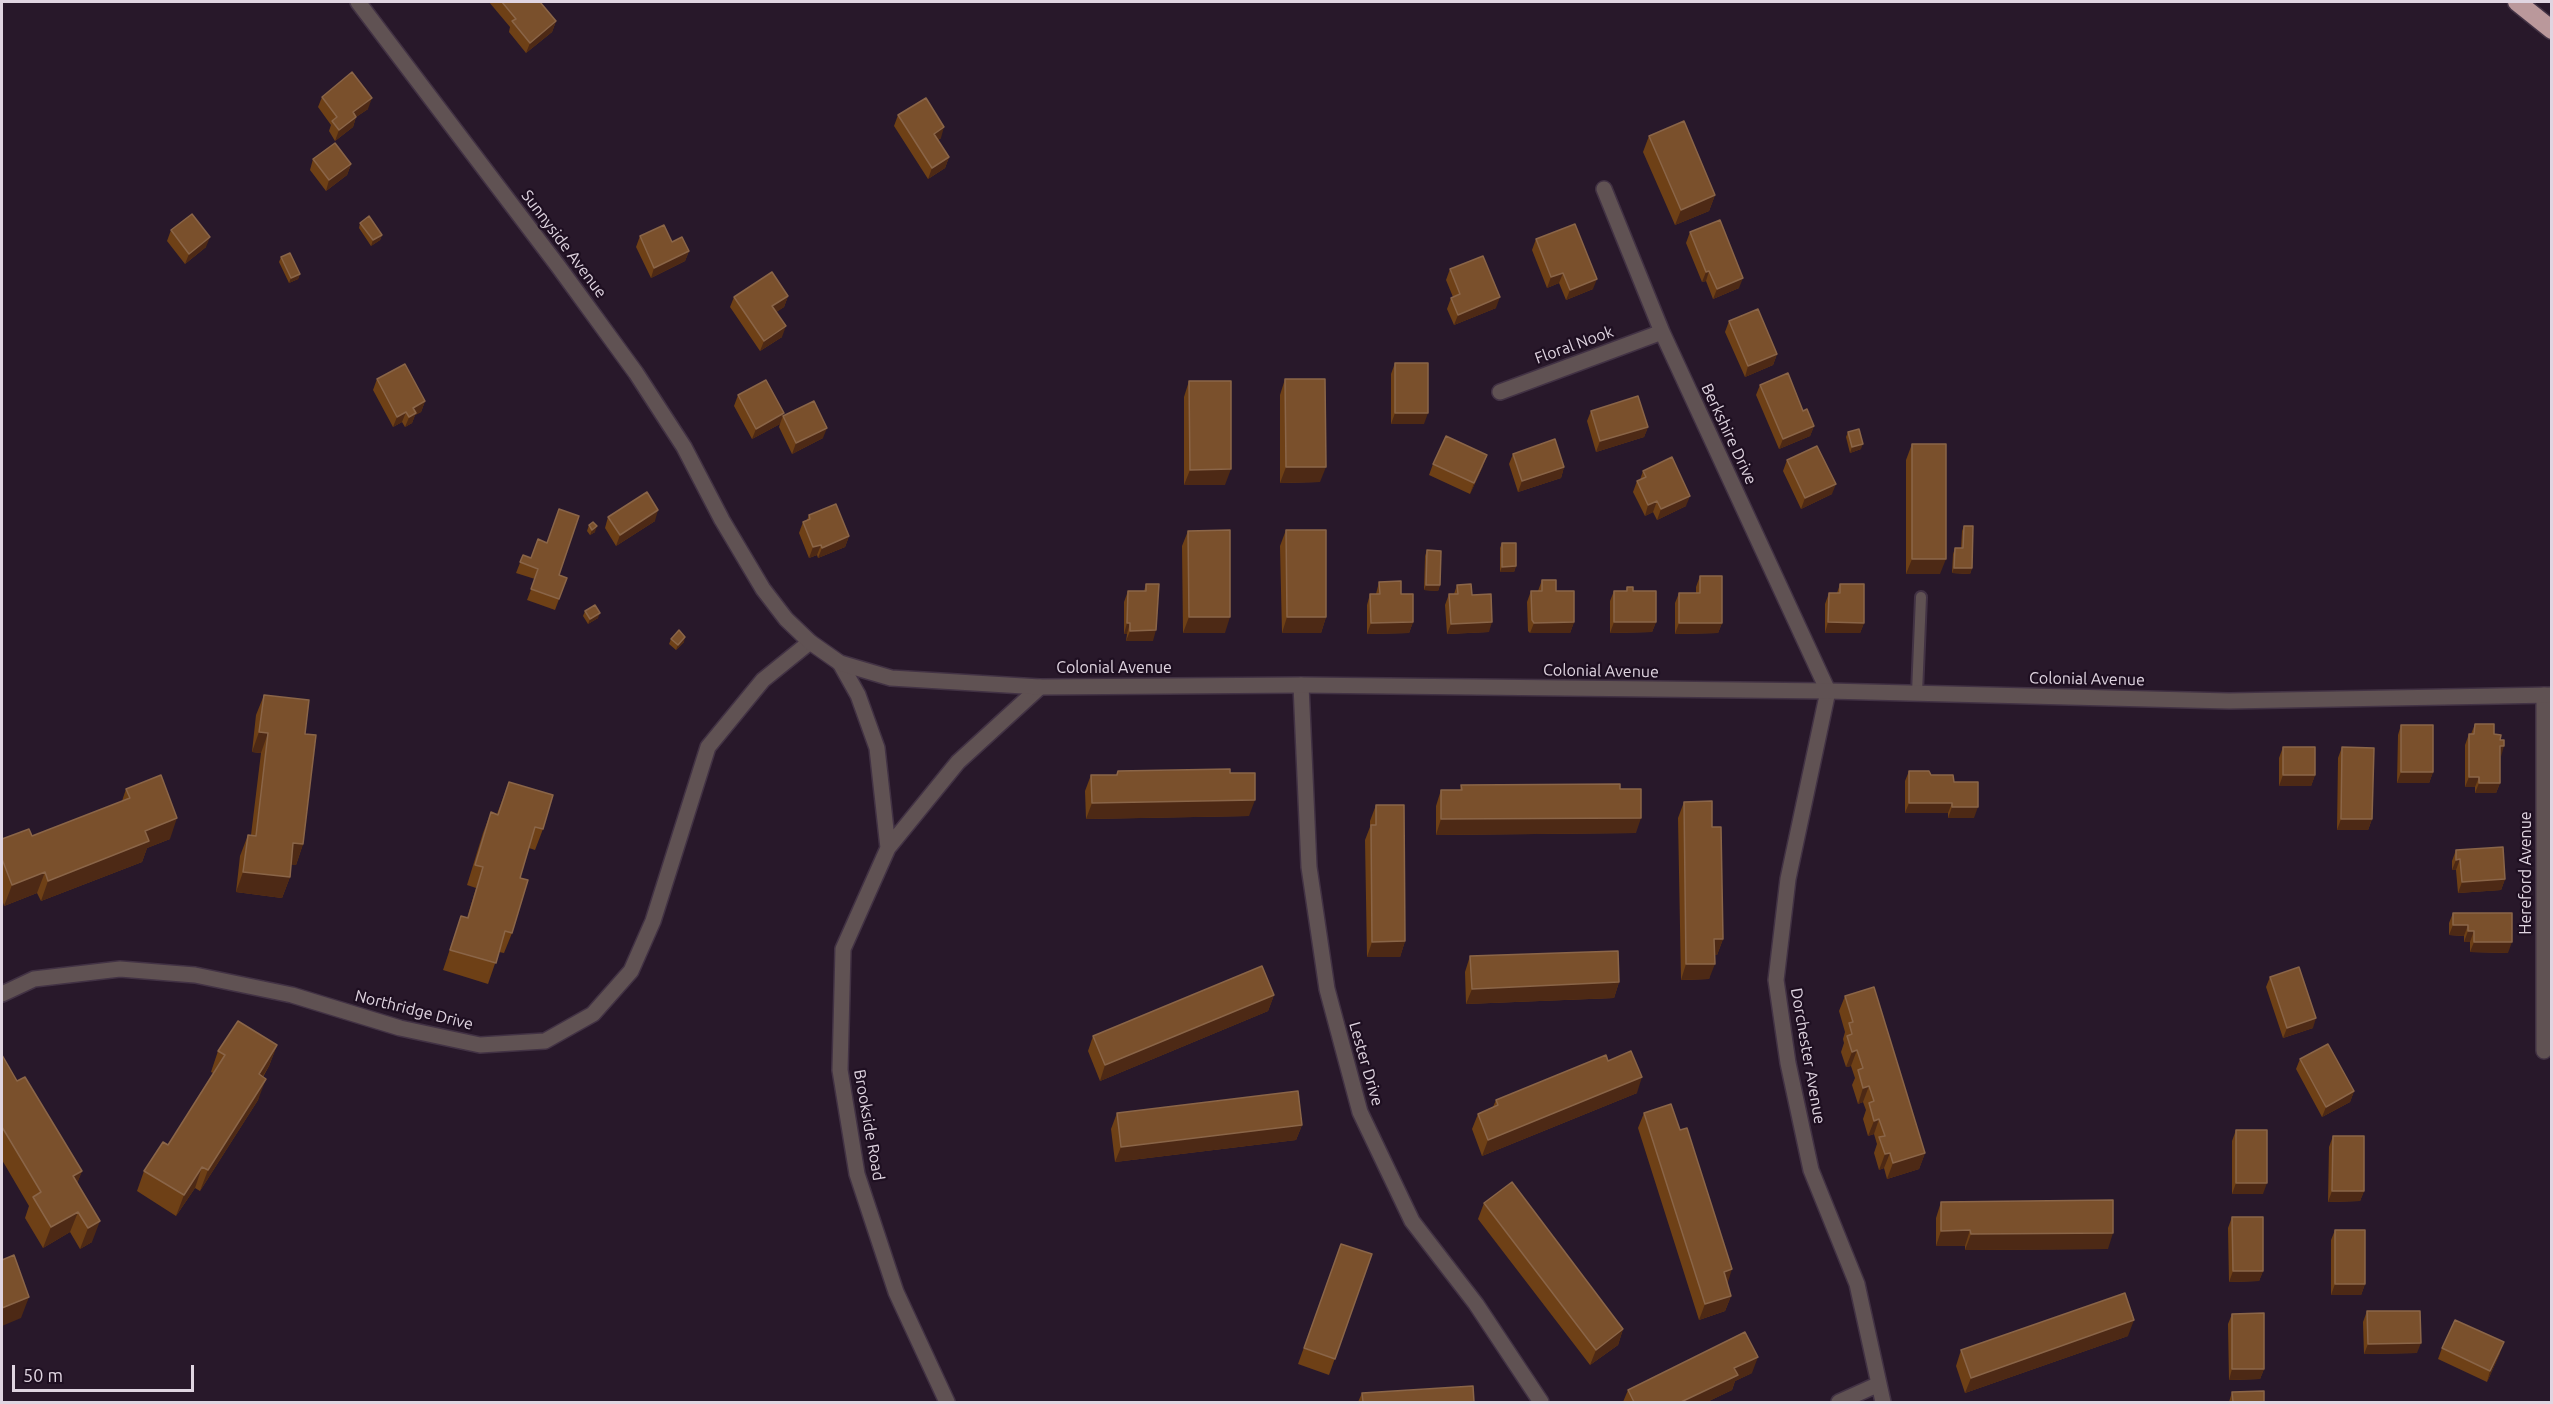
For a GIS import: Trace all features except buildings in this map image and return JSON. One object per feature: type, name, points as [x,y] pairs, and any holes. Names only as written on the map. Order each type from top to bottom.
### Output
[{"type":"highway","points":[[2517,2],[2552,30]]},
{"type":"street","name":"Sunnyside Avenue","points":[[358,2],[636,373],[684,447],[722,520]]},
{"type":"street","name":"Berkshire Drive","points":[[1604,189],[1662,332],[1828,691]]},
{"type":"street","name":"Floral Nook","points":[[1500,392],[1662,332]]},
{"type":"street","name":"Colonial Avenue","points":[[722,520],[763,589],[786,619],[810,642],[840,663],[891,678],[1040,687],[1301,685],[1828,691],[2229,701],[2548,695]]},
{"type":"street","name":"Northridge Drive","points":[[2,994],[34,979],[120,969],[195,975],[292,995],[400,1028],[480,1045],[546,1041],[594,1014],[631,971],[653,921],[708,747],[763,680],[810,642]]},
{"type":"street","points":[[840,663],[858,695],[877,748],[888,848]]},
{"type":"street","name":"Lester Drive","points":[[1301,685],[1309,867],[1327,989],[1359,1112],[1412,1221],[1476,1304],[1540,1402]]},
{"type":"street","name":"Brookside Road","points":[[947,1402],[896,1292],[857,1174],[840,1070],[843,950],[888,848],[958,762],[1040,687]]},
{"type":"street","name":"Dorchester Avenue","points":[[1828,691],[1788,879],[1776,980],[1788,1063],[1811,1170],[1857,1284],[1883,1402]]},
{"type":"street","name":"Hereford Avenue","points":[[2544,1051],[2548,695]]},
{"type":"street","points":[[1839,1402],[1879,1384]]},
{"type":"lane","points":[[1917,693],[1921,597]]}]
